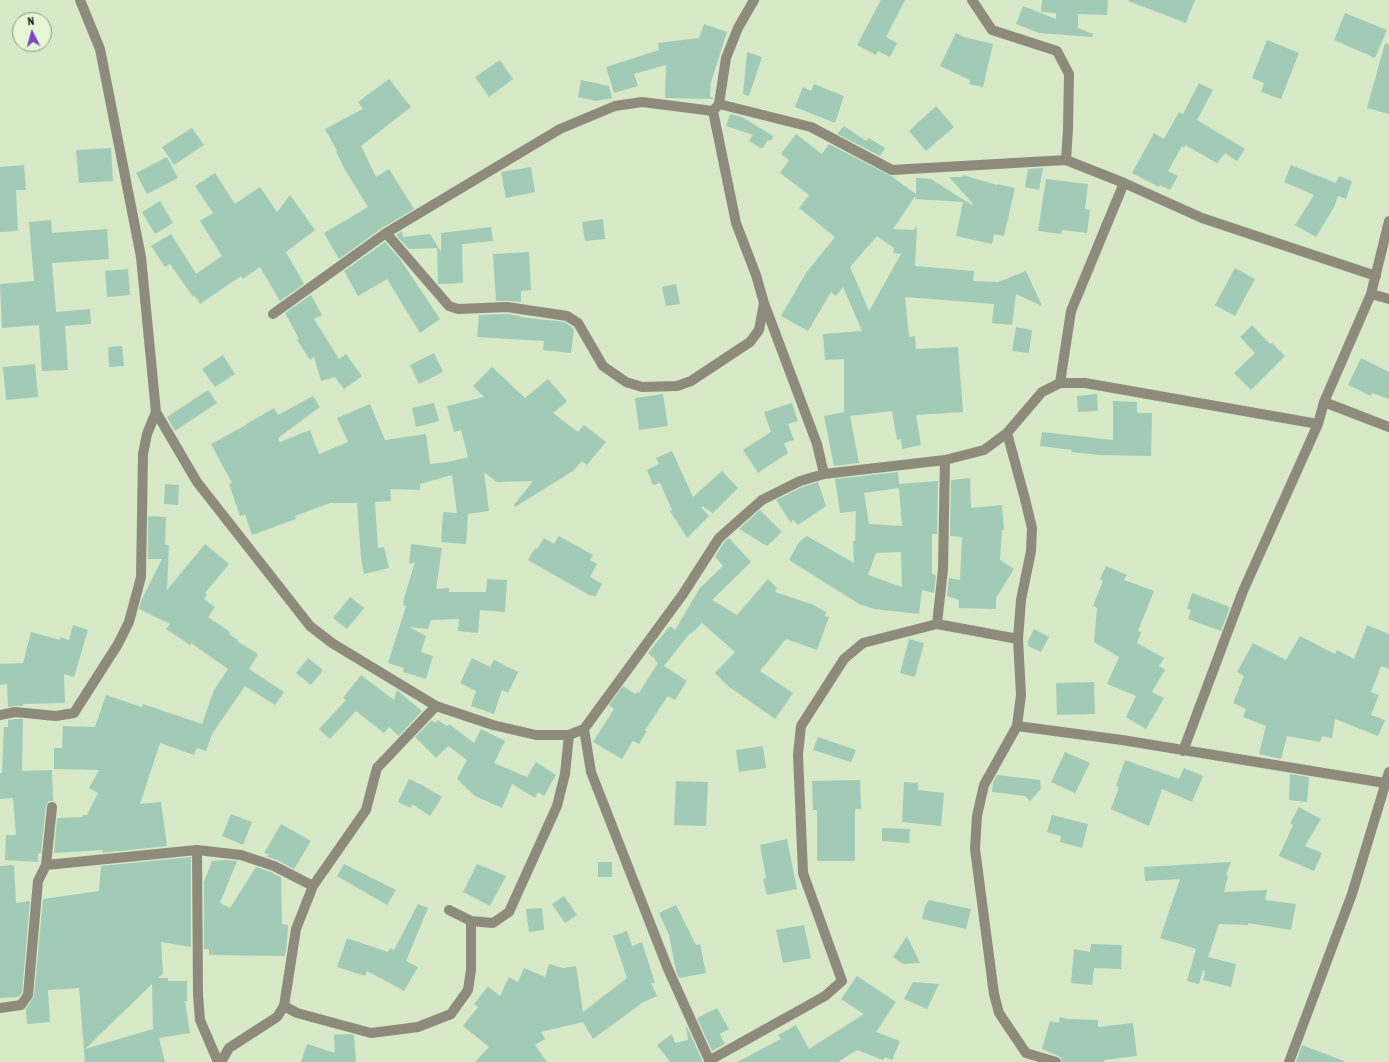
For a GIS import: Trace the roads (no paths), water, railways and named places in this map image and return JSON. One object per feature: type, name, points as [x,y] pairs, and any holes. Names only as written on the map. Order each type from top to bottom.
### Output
[{"type":"street","points":[[80,0],[100,49],[141,257],[156,412],[197,482],[310,626],[332,643],[436,706],[493,725],[536,735],[569,735],[584,729],[683,594],[719,538],[762,500],[800,481],[824,474],[945,460],[984,450],[1007,433],[1042,392],[1060,383],[1085,383],[1318,424]]},
{"type":"street","points":[[754,0],[738,28],[726,58],[716,107],[736,223],[756,275],[764,303],[817,444],[824,474]]},
{"type":"street","points":[[972,0],[992,30],[1057,52],[1069,74],[1066,160]]},
{"type":"street","points":[[273,314],[386,233],[560,129],[615,106],[642,102],[716,107],[811,127],[892,170],[1066,160],[1124,183],[1202,218],[1376,276]]},
{"type":"street","points":[[1060,383],[1071,311],[1124,183]]},
{"type":"street","points":[[1183,751],[1243,591],[1318,424],[1324,402],[1371,294],[1389,221]]},
{"type":"street","points":[[386,233],[449,306],[458,308],[507,307],[567,316],[578,323],[604,366],[626,382],[642,387],[677,386],[691,381],[750,342],[759,330],[764,303]]},
{"type":"street","points":[[1371,294],[1389,299]]},
{"type":"street","points":[[1324,402],[1389,427]]},
{"type":"street","points":[[0,715],[15,712],[56,716],[74,713],[118,644],[129,622],[141,577],[143,454],[147,434],[156,412]]},
{"type":"street","points":[[1007,433],[1032,528],[1031,551],[1021,600],[1018,639],[1021,695],[1017,726],[984,785],[977,816],[975,849],[994,994],[999,1014],[1026,1053],[1056,1062]]},
{"type":"street","points":[[937,624],[943,569],[945,460]]},
{"type":"street","points":[[584,729],[592,772],[668,969],[710,1061],[825,996],[842,981],[803,873],[798,754],[801,726],[844,660],[863,643],[937,624],[1018,639]]},
{"type":"street","points":[[221,1062],[229,1048],[277,1017],[284,1006],[296,929],[313,886],[366,810],[377,768],[436,706]]},
{"type":"street","points":[[1017,726],[1122,740],[1385,783]]},
{"type":"street","points":[[449,910],[471,921],[493,923],[509,912],[557,806],[566,774],[569,735]]},
{"type":"street","points":[[1289,1062],[1352,894],[1389,772]]},
{"type":"street","points":[[0,1008],[21,1005],[28,995],[38,881],[46,865],[52,807]]},
{"type":"street","points":[[46,865],[197,850],[241,855],[274,866],[313,886]]},
{"type":"street","points":[[197,850],[198,995],[200,1020],[218,1062]]},
{"type":"street","points":[[284,1006],[297,1013],[371,1033],[418,1027],[451,1014],[468,990],[471,970],[471,921]]}]
